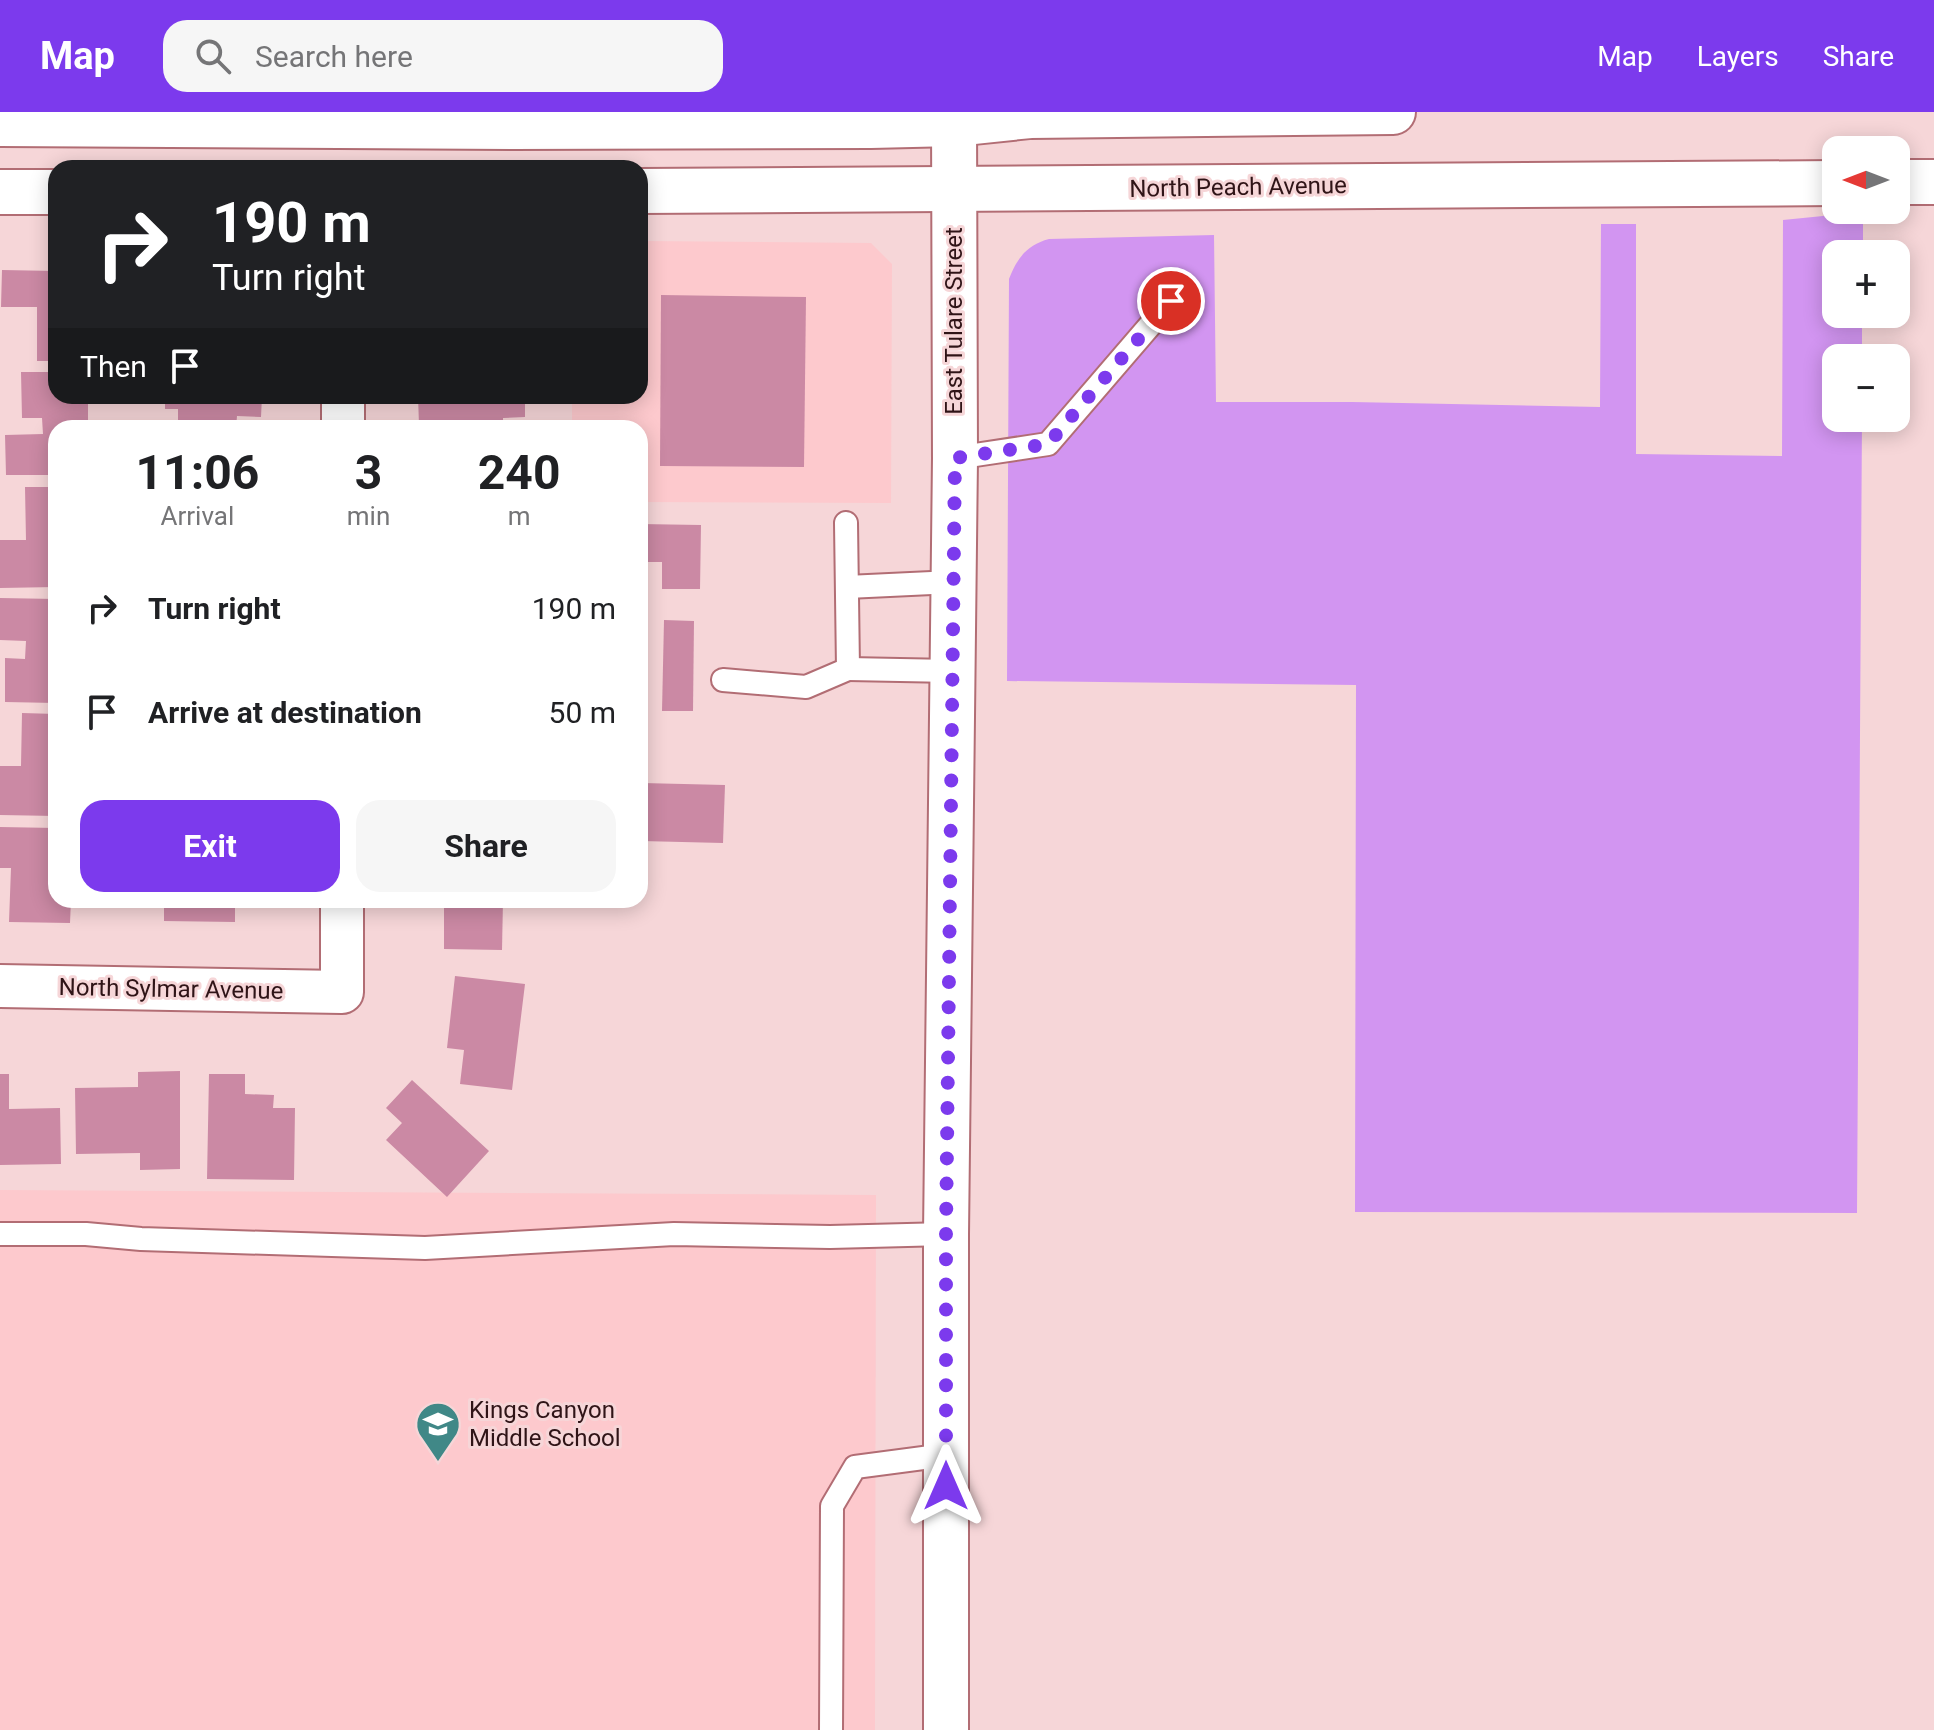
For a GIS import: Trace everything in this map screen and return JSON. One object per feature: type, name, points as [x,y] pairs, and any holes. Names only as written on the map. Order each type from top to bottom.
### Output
[{"type":"main road","points":[[0,124],[84,118],[954,118],[1393,112]]},
{"type":"main road","name":"East Tulare Street","points":[[946,1730],[946,1234],[955,458],[954,118]]},
{"type":"main road","points":[[1910,182],[1934,182]]},
{"type":"main road","name":"North Peach Avenue","points":[[648,191],[1822,183]]},
{"type":"main road","points":[[0,192],[48,192]]},
{"type":"street","name":"North Sylmar Avenue","points":[[0,986],[342,992],[342,908]]},
{"type":"lane","points":[[955,458],[1048,444],[1171,301]]},
{"type":"lane","points":[[846,523],[848,669]]},
{"type":"lane","points":[[847,587],[953,582]]},
{"type":"lane","points":[[723,680],[806,687],[848,669],[952,671]]},
{"type":"lane","points":[[0,1234],[86,1234],[141,1239],[425,1248],[674,1234],[830,1237],[946,1234]]},
{"type":"lane","points":[[831,1730],[832,1506],[855,1467],[946,1455]]},
{"type":"shaded area","points":[[1822,216],[1822,224],[1863,224],[1863,240],[1822,240],[1822,328],[1862,328],[1862,344],[1822,344],[1822,432],[1862,432],[1857,1213],[1355,1212],[1356,685],[1007,681],[1009,279],[1024,253],[1049,239],[1214,235],[1216,402],[1600,407],[1601,224],[1636,224],[1636,454],[1782,456],[1783,220]]},
{"type":"shaded area","points":[[648,241],[871,243],[892,264],[891,503],[648,502],[648,420],[572,420],[572,404],[648,404]]},
{"type":"shaded area","name":"Kings Canyon Middle School","points":[[0,1190],[876,1195],[875,1730],[0,1730]]},
{"type":"building","points":[[2,270],[48,271],[48,361],[37,361],[37,307],[1,307]]},
{"type":"building","points":[[661,295],[806,297],[804,467],[660,466]]},
{"type":"building","points":[[21,372],[48,372],[48,404],[88,404],[88,420],[48,420],[48,475],[6,475],[5,435],[43,434],[42,418],[22,418]]},
{"type":"building","points":[[165,404],[262,404],[261,417],[237,416],[237,420],[178,420],[178,409],[165,409]]},
{"type":"building","points":[[418,404],[525,404],[525,417],[419,420]]},
{"type":"building","points":[[25,487],[48,487],[48,587],[0,588],[0,540],[26,540]]},
{"type":"building","points":[[648,524],[701,525],[700,589],[662,589],[662,562],[648,562]]},
{"type":"building","points":[[0,598],[48,599],[48,703],[5,702],[5,658],[25,659],[26,641],[0,640]]},
{"type":"building","points":[[664,620],[694,621],[693,711],[662,711]]},
{"type":"building","points":[[22,713],[48,714],[48,816],[0,815],[0,766],[21,766]]},
{"type":"building","points":[[648,783],[725,785],[723,843],[648,841]]},
{"type":"building","points":[[0,827],[48,828],[48,908],[71,908],[70,923],[9,922],[11,868],[0,868]]},
{"type":"building","points":[[164,908],[235,908],[235,922],[164,921]]},
{"type":"building","points":[[444,908],[503,908],[502,950],[444,949]]},
{"type":"building","points":[[455,976],[525,984],[512,1090],[460,1084],[464,1050],[447,1048]]},
{"type":"building","points":[[180,1071],[180,1169],[140,1170],[140,1153],[76,1154],[75,1088],[138,1087],[138,1072]]},
{"type":"building","points":[[0,1074],[9,1074],[9,1109],[60,1108],[61,1164],[0,1165]]},
{"type":"building","points":[[209,1074],[245,1074],[245,1094],[274,1095],[273,1108],[295,1108],[294,1180],[207,1179]]},
{"type":"building","points":[[412,1080],[489,1151],[447,1197],[386,1140],[402,1123],[386,1108]]},
{"type":"place","name":"Kings Canyon Middle School","points":[[438,1463]]},
{"type":"route","points":[[946,1486],[955,458],[1048,444],[1171,301]]}]
